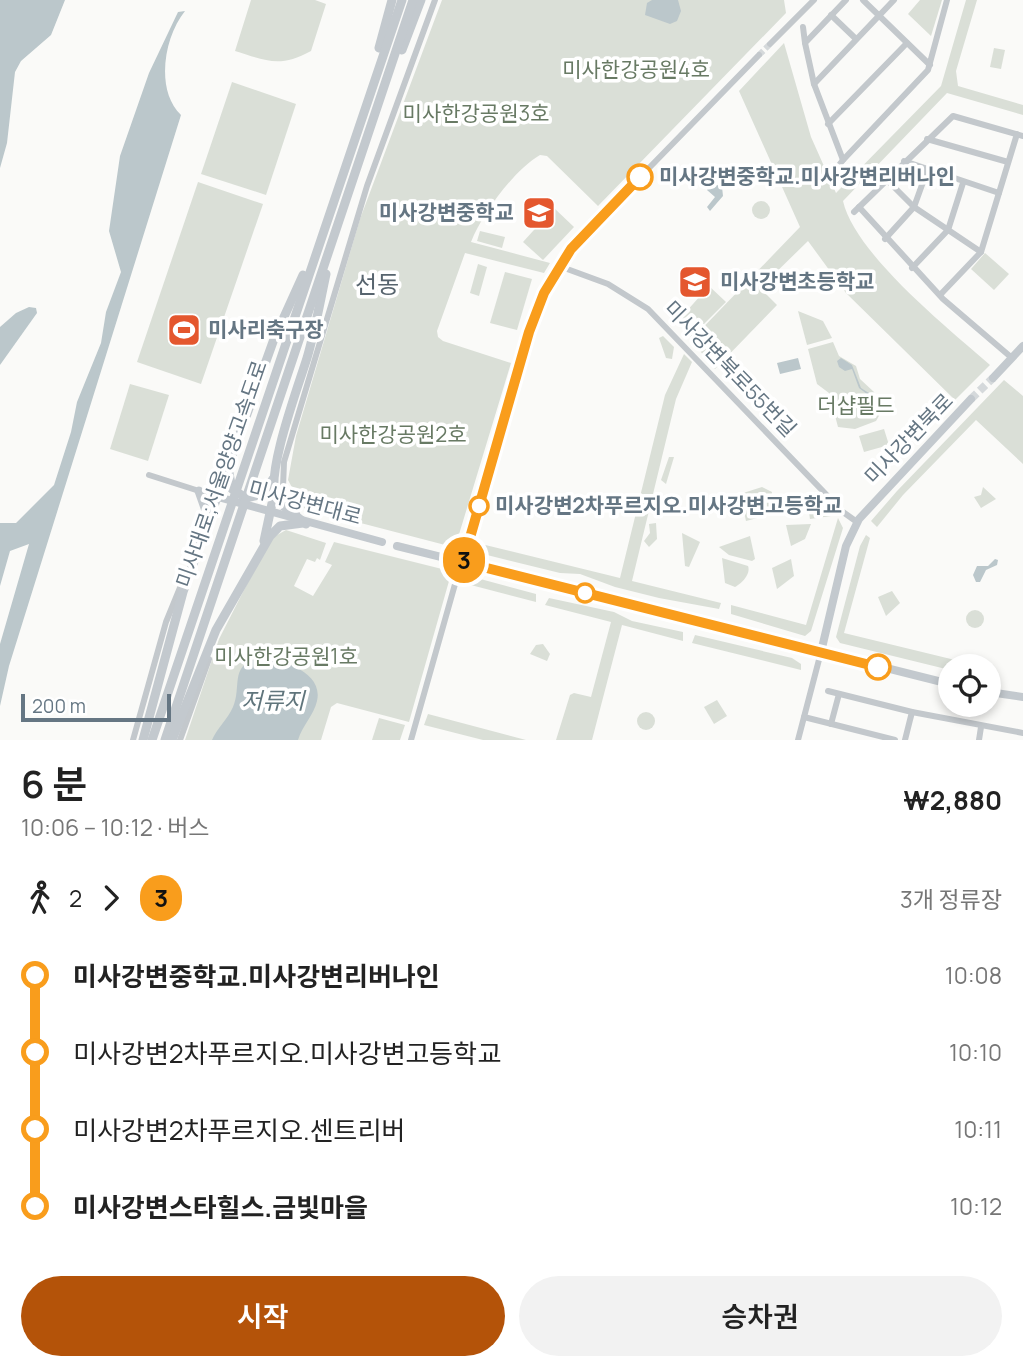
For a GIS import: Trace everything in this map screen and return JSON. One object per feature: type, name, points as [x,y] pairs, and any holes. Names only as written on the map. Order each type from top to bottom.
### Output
[{"type":"highway","points":[[352,140],[392,0]]},
{"type":"highway","points":[[352,140],[402,0]]},
{"type":"highway","points":[[365,143],[413,0]]},
{"type":"highway","points":[[365,143],[421,0]]},
{"type":"highway","name":"미사대로;서울양양고속도로","points":[[152,740],[352,140]]},
{"type":"highway","name":"미사대로;서울양양고속도로","points":[[165,740],[365,143]]},
{"type":"highway","points":[[144,740],[178,608],[274,339],[322,232]]},
{"type":"highway","points":[[237,444],[229,484],[239,495],[254,498],[263,494],[271,483],[307,358],[333,237]]},
{"type":"highway","points":[[260,556],[274,494],[282,441]]},
{"type":"highway","points":[[199,491],[210,522]]},
{"type":"highway","points":[[274,494],[286,510],[304,522]]},
{"type":"highway","points":[[172,740],[216,630],[276,528],[304,522]]},
{"type":"main road","points":[[993,377],[1023,346]]},
{"type":"main road","name":"미사강변북로","points":[[821,652],[846,546],[857,522],[971,399]]},
{"type":"main road","name":"미사강변대로","points":[[218,497],[270,514],[382,542]]},
{"type":"main road","points":[[397,546],[938,681]]},
{"type":"main road","points":[[1001,694],[1023,697]]},
{"type":"street","points":[[304,522],[283,488],[284,463],[363,198],[435,0]]},
{"type":"street","points":[[770,44],[814,0]]},
{"type":"street","points":[[805,43],[846,0]]},
{"type":"street","points":[[863,0],[930,65]]},
{"type":"street","points":[[814,84],[894,0]]},
{"type":"street","points":[[835,170],[928,71],[947,0]]},
{"type":"street","points":[[831,15],[856,39]]},
{"type":"street","points":[[803,27],[814,84],[843,160]]},
{"type":"street","points":[[828,124],[907,43]]},
{"type":"street","points":[[411,740],[534,318],[559,266],[594,225],[759,55]]},
{"type":"street","points":[[940,295],[981,251],[1008,162],[1020,135],[954,115],[857,209],[940,295],[1012,358]]},
{"type":"street","points":[[927,139],[1008,162]]},
{"type":"street","points":[[904,161],[927,171],[999,193]]},
{"type":"street","points":[[886,239],[914,207],[927,171]]},
{"type":"street","points":[[887,179],[914,207],[981,251]]},
{"type":"street","points":[[912,268],[948,230],[963,183]]},
{"type":"street","name":"미사강변북로55번길","points":[[559,266],[608,284],[648,309],[838,508],[857,522]]},
{"type":"street","points":[[149,475],[218,497]]},
{"type":"street","points":[[133,740],[166,622],[186,573],[201,549]]},
{"type":"street","points":[[180,740],[216,639],[250,575]]},
{"type":"street","name":"미사강변북로","points":[[798,740],[821,652]]},
{"type":"street","points":[[828,691],[981,727],[1023,733]]},
{"type":"street","points":[[831,723],[839,694]]},
{"type":"street","points":[[905,740],[912,712]]},
{"type":"street","points":[[804,717],[895,740]]},
{"type":"street","points":[[979,740],[981,727]]},
{"type":"green space","points":[[251,0],[315,0],[326,4],[311,51],[291,60],[273,61],[235,51]]},
{"type":"green space","points":[[442,0],[784,0],[786,13],[598,206],[547,156],[540,155],[510,182],[483,219],[471,242],[550,263],[544,273],[465,253],[437,331],[438,337],[443,341],[511,363],[457,541],[449,546],[303,508],[288,480],[296,436],[360,219]]},
{"type":"green space","points":[[920,0],[942,0],[931,36],[908,14]]},
{"type":"green space","points":[[966,0],[977,0],[956,71],[958,86],[1023,105],[1023,115],[947,93],[843,201],[851,222],[884,267],[990,365],[955,400],[846,293],[808,241],[760,288],[777,305],[715,369],[691,340],[800,227],[739,91],[784,43],[811,137],[836,193],[941,86]]},
{"type":"green space","points":[[994,48],[1005,50],[1001,69],[990,67]]},
{"type":"green space","points":[[232,82],[296,104],[266,195],[201,174]]},
{"type":"green space","points":[[198,182],[263,204],[201,384],[137,362]]},
{"type":"green space","points":[[761,201],[767,204],[770,210],[767,216],[761,219],[755,216],[752,210],[755,204]]},
{"type":"green space","points":[[554,208],[574,227],[543,260],[523,242]]},
{"type":"green space","points":[[480,231],[505,237],[502,248],[477,241]]},
{"type":"green space","points":[[985,253],[1009,274],[994,290],[971,269]]},
{"type":"green space","points":[[478,264],[487,267],[479,296],[470,293]]},
{"type":"green space","points":[[505,272],[532,279],[517,330],[490,323]]},
{"type":"green space","points":[[709,286],[726,302],[691,337],[684,329],[687,325],[681,327],[677,322]]},
{"type":"green space","points":[[798,311],[823,321],[832,338],[807,345]]},
{"type":"green space","points":[[663,336],[674,347],[672,359],[666,358],[659,338]]},
{"type":"green space","name":"더샵필드","points":[[833,342],[839,356],[856,366],[860,379],[874,392],[883,409],[876,421],[855,429],[838,427],[829,393],[817,384],[808,349]]},
{"type":"green space","points":[[684,354],[692,362],[676,399],[632,581],[721,603],[719,609],[659,598],[615,587],[580,574],[560,573],[479,553],[477,543],[620,578],[665,395]]},
{"type":"green space","points":[[1004,380],[1023,396],[1023,464],[976,420],[903,495],[877,527],[871,521]]},
{"type":"green space","points":[[130,384],[169,395],[148,461],[110,449]]},
{"type":"green space","points":[[884,429],[889,445],[864,452],[859,436]]},
{"type":"green space","points":[[669,457],[674,457],[666,484],[661,480]]},
{"type":"green space","points":[[762,487],[772,492],[769,515],[746,521],[740,494]]},
{"type":"green space","points":[[983,487],[996,499],[981,508],[974,497],[981,495]]},
{"type":"green space","points":[[806,493],[812,493],[831,516],[810,519]]},
{"type":"green space","points":[[838,518],[843,528],[811,631],[805,636],[731,614],[731,605],[806,625]]},
{"type":"green space","points":[[656,523],[657,539],[649,547],[644,541],[650,533],[649,524]]},
{"type":"green space","points":[[811,524],[805,539],[791,546],[786,525]]},
{"type":"green space","name":"미사한강공원1호","points":[[286,530],[326,543],[320,560],[317,558],[315,562],[307,559],[294,586],[313,596],[332,565],[325,562],[334,542],[446,570],[451,574],[409,722],[337,703],[331,707],[321,740],[185,740],[219,639],[270,539]]},
{"type":"green space","points":[[682,533],[700,542],[689,567],[685,566]]},
{"type":"green space","points":[[866,535],[870,538],[844,633],[938,656],[938,667],[840,643],[836,637],[860,546]]},
{"type":"green space","points":[[750,536],[755,559],[752,561],[729,555],[719,547]]},
{"type":"green space","points":[[722,558],[748,566],[747,575],[735,587],[725,583]]},
{"type":"green space","points":[[791,559],[794,576],[777,589],[772,568]]},
{"type":"green space","points":[[473,577],[536,594],[536,602],[467,584]]},
{"type":"green space","points":[[892,591],[900,603],[886,616],[878,597]]},
{"type":"green space","points":[[549,598],[614,612],[632,621],[683,632],[683,641],[622,625],[592,740],[556,740],[570,695],[574,693],[591,697],[611,622],[545,605]]},
{"type":"green space","points":[[971,610],[979,610],[984,619],[982,626],[971,628],[966,623],[966,615]]},
{"type":"green space","points":[[695,635],[792,658],[801,664],[801,670],[692,643]]},
{"type":"green space","points":[[543,644],[550,654],[547,661],[530,654],[536,645]]},
{"type":"green space","points":[[717,700],[727,716],[714,724],[704,707]]},
{"type":"green space","points":[[642,712],[650,712],[655,721],[653,728],[642,730],[637,725],[637,717]]},
{"type":"green space","points":[[428,714],[526,740],[483,740],[424,725]]},
{"type":"green space","points":[[379,718],[405,725],[400,740],[372,740]]},
{"type":"water","points":[[0,0],[65,0],[51,35],[21,61],[15,72],[7,143],[0,168]]},
{"type":"water","points":[[652,0],[678,0],[681,11],[677,21],[670,24],[645,15],[647,3]]},
{"type":"water","points":[[185,11],[172,35],[165,63],[168,92],[181,115],[9,666],[0,706],[0,644],[29,544],[10,551],[0,586],[0,523],[16,523],[54,485],[71,432],[77,402],[101,343],[106,312],[121,272],[109,231],[120,156],[149,73],[178,12]]},
{"type":"water","points":[[709,186],[722,187],[723,196],[710,211],[707,207],[715,197],[707,190]]},
{"type":"water","points":[[29,307],[36,308],[37,313],[0,365],[0,327],[16,313]]},
{"type":"water","points":[[798,358],[801,369],[780,374],[777,363]]},
{"type":"water","points":[[841,358],[852,365],[861,388],[878,399],[880,413],[875,400],[859,388],[852,369],[845,371],[839,367],[837,361]]},
{"type":"water","points":[[995,559],[998,560],[997,565],[986,570],[980,582],[976,582],[973,575],[977,566],[988,566]]},
{"type":"water","name":"저류지","points":[[258,658],[288,664],[307,674],[314,682],[317,701],[298,740],[212,740],[233,707],[243,666]]},
{"type":"tunnel","points":[[759,55],[770,44]]},
{"type":"tunnel","points":[[971,399],[993,378]]},
{"type":"bus line","name":"3","points":[[640,177],[571,249],[539,303],[463,562],[878,667]]},
{"type":"place","name":"미사강변중학교.미사강변리버나인","points":[[640,177]]},
{"type":"place","name":"미사강변중학교","points":[[539,213]]},
{"type":"place","name":"미사강변초등학교","points":[[695,282]]},
{"type":"place","name":"미사리축구장","points":[[184,330]]},
{"type":"place","name":"미사강변2차푸르지오.미사강변고등학교","points":[[479,506]]},
{"type":"district","name":"선동","points":[[377,285]]},
{"type":"park label","name":"미사한강공원4호","points":[[636,70]]},
{"type":"park label","name":"미사한강공원3호","points":[[476,114]]},
{"type":"park label","name":"미사한강공원2호","points":[[393,435]]}]
